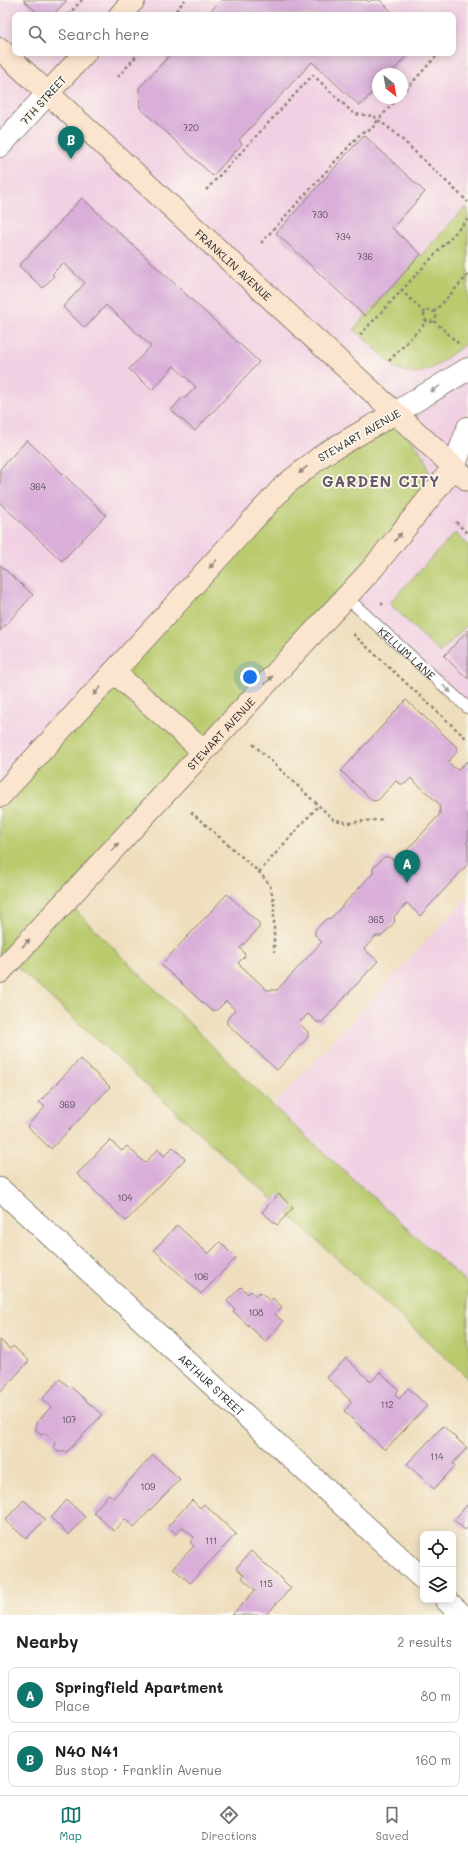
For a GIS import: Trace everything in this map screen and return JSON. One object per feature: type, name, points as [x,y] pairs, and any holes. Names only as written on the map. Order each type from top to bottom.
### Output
[{"type":"main road","points":[[123,12],[134,0]]},
{"type":"main road","name":"FRANKLIN AVENUE","points":[[0,49],[461,474]]},
{"type":"main road","name":"7TH STREET","points":[[48,93],[82,56]]},
{"type":"main road","name":"STEWART AVENUE","points":[[0,796],[284,486],[324,454],[395,413]]},
{"type":"main road","name":"STEWART AVENUE","points":[[0,972],[461,474]]},
{"type":"main road","points":[[114,672],[203,752]]},
{"type":"street","name":"7TH STREET","points":[[0,146],[48,93]]},
{"type":"street","name":"STEWART AVENUE","points":[[395,413],[468,369]]},
{"type":"street","name":"STEWART AVENUE","points":[[461,474],[468,428]]},
{"type":"street","name":"ARTHUR STREET","points":[[0,1189],[420,1576]]},
{"type":"street","points":[[449,1603],[462,1615]]},
{"type":"lane","name":"KELLUM LANE","points":[[346,597],[468,708]]},
{"type":"path","points":[[71,12],[82,0]]},
{"type":"path","points":[[175,12],[185,0]]},
{"type":"path","points":[[118,77],[136,56]]},
{"type":"path","points":[[408,87],[436,56]]},
{"type":"path","points":[[206,190],[312,75],[354,114],[374,116],[468,202]]},
{"type":"path","points":[[261,243],[362,132],[371,130],[393,104]]},
{"type":"path","points":[[360,335],[468,219]]},
{"type":"path","points":[[434,312],[468,275]]},
{"type":"path","points":[[401,290],[425,312]]},
{"type":"path","points":[[425,312],[430,310],[434,312]]},
{"type":"path","points":[[425,312],[424,318],[427,322]]},
{"type":"path","points":[[434,312],[436,315],[434,320]]},
{"type":"path","points":[[389,361],[427,322],[434,320]]},
{"type":"path","points":[[434,320],[460,344]]},
{"type":"path","points":[[456,522],[468,534]]},
{"type":"path","points":[[381,605],[385,601]]},
{"type":"path","points":[[353,634],[468,740]]},
{"type":"path","points":[[253,744],[318,806],[334,819],[340,822],[384,819]]},
{"type":"path","points":[[259,872],[318,806]]},
{"type":"path","points":[[191,812],[267,880],[272,891],[274,952]]},
{"type":"shaded area","points":[[0,0],[468,0],[468,708],[346,597],[0,794]]},
{"type":"shaded area","points":[[468,896],[468,1284],[273,1106]]},
{"type":"green space","points":[[465,207],[468,209],[468,342],[433,368],[415,374],[397,369],[354,329]]},
{"type":"green space","points":[[389,425],[409,437],[425,457],[430,477],[427,500],[70,905],[273,1106],[468,1284],[468,1378],[14,964],[0,979],[0,794],[330,446]]},
{"type":"green space","points":[[455,533],[468,545],[468,624],[440,653],[389,603]]},
{"type":"building","points":[[23,0],[67,0],[56,12],[37,12]]},
{"type":"building","points":[[221,0],[366,0],[369,2],[371,0],[380,0],[392,12],[210,12]]},
{"type":"building","points":[[169,56],[406,56],[395,68],[372,68],[372,93],[360,106],[312,62],[239,140],[242,144],[213,176],[140,108],[139,88]]},
{"type":"building","points":[[364,135],[425,192],[392,228],[421,254],[365,316],[276,233]]},
{"type":"building","points":[[82,198],[259,362],[195,431],[171,410],[184,396],[185,398],[196,387],[174,366],[152,390],[129,369],[151,346],[106,305],[85,328],[63,307],[85,283],[63,263],[52,274],[54,276],[43,288],[19,266]]},
{"type":"building","points":[[27,440],[106,515],[62,561],[0,503],[0,469]]},
{"type":"building","points":[[0,565],[33,595],[0,631]]},
{"type":"building","points":[[468,630],[468,679],[444,656]]},
{"type":"building","points":[[406,700],[457,747],[457,752],[448,762],[457,770],[468,761],[468,841],[466,843],[468,844],[468,864],[420,916],[407,903],[394,917],[395,922],[382,936],[376,936],[364,949],[378,961],[322,1022],[317,1022],[308,1014],[299,1023],[308,1032],[308,1037],[277,1070],[227,1024],[227,1019],[235,1010],[226,1001],[217,1010],[212,1011],[161,965],[227,894],[259,923],[259,928],[240,948],[244,952],[245,956],[238,963],[267,990],[277,990],[322,942],[315,935],[315,930],[326,919],[331,918],[373,873],[373,868],[384,857],[389,857],[396,862],[440,814],[439,804],[411,778],[405,784],[400,784],[396,781],[378,800],[373,801],[341,771]]},
{"type":"building","points":[[80,1059],[110,1087],[51,1149],[27,1126],[45,1107],[39,1102]]},
{"type":"building","points":[[110,1140],[122,1151],[127,1146],[145,1163],[158,1149],[164,1156],[173,1147],[185,1159],[126,1221],[77,1174]]},
{"type":"building","points":[[279,1194],[293,1208],[277,1225],[262,1212]]},
{"type":"building","points":[[177,1225],[208,1254],[220,1242],[236,1258],[201,1294],[154,1250]]},
{"type":"building","points":[[241,1287],[248,1294],[251,1291],[256,1296],[260,1292],[270,1301],[273,1298],[282,1307],[275,1314],[283,1322],[265,1341],[233,1311],[235,1309],[227,1301]]},
{"type":"building","points":[[0,1340],[10,1349],[13,1346],[29,1361],[0,1393]]},
{"type":"building","points":[[346,1358],[371,1382],[380,1372],[399,1390],[395,1394],[399,1399],[408,1388],[427,1406],[385,1450],[344,1411],[352,1402],[327,1378]]},
{"type":"building","points":[[60,1379],[102,1415],[67,1452],[58,1452],[54,1447],[55,1442],[45,1433],[41,1435],[36,1430],[36,1423],[51,1407],[42,1399]]},
{"type":"building","points":[[443,1426],[467,1448],[453,1463],[455,1466],[434,1489],[407,1464]]},
{"type":"building","points":[[153,1455],[180,1479],[134,1527],[125,1519],[114,1531],[93,1512],[109,1494],[113,1498]]},
{"type":"building","points":[[24,1500],[45,1519],[26,1539],[5,1520]]},
{"type":"building","points":[[67,1500],[85,1517],[69,1535],[51,1518]]},
{"type":"building","points":[[192,1500],[200,1508],[204,1504],[236,1534],[190,1583],[173,1568],[194,1546],[190,1542],[194,1537],[182,1527],[176,1534],[168,1526]]},
{"type":"building","points":[[468,1504],[468,1527],[465,1530],[454,1520]]},
{"type":"building","points":[[251,1551],[291,1588],[266,1615],[232,1615],[255,1590],[242,1578],[244,1575],[236,1568]]},
{"type":"place","name":"N40 N41","points":[[71,159]]},
{"type":"place","name":"Springfield Apartment","points":[[407,883]]},
{"type":"district","name":"GARDEN CITY","points":[[381,481]]}]
